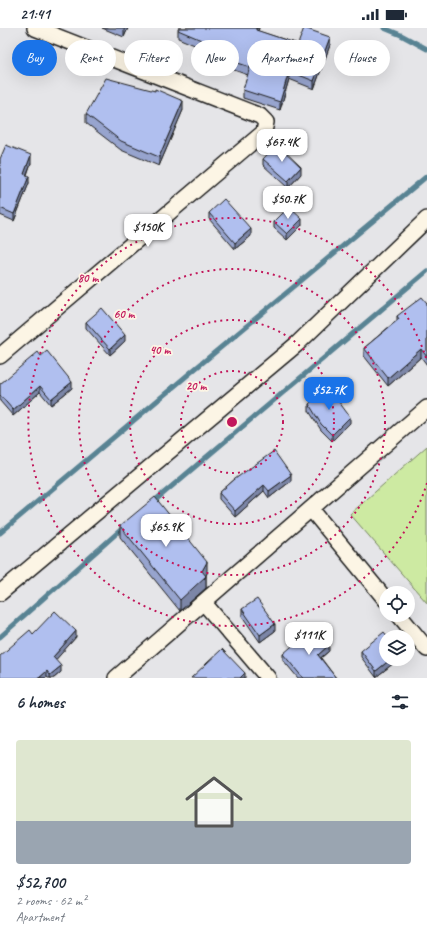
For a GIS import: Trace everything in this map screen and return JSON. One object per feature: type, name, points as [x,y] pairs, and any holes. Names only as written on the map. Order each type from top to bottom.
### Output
[{"type":"street","points":[[0,356],[264,132],[266,122],[260,116],[35,28]]},
{"type":"street","points":[[0,593],[297,344],[427,219]]},
{"type":"street","points":[[116,678],[427,408]]},
{"type":"street","points":[[311,509],[379,592]]},
{"type":"street","points":[[204,602],[268,678]]},
{"type":"street","points":[[405,622],[427,649]]},
{"type":"green space","points":[[427,446],[427,603],[415,589],[415,586],[412,586],[350,514]]},
{"type":"building","points":[[179,28],[256,28],[256,30],[286,40],[247,40],[247,66],[239,63],[239,40],[201,40],[178,30]]},
{"type":"building","points":[[304,28],[330,37],[326,48],[326,40],[300,40]]},
{"type":"building","points":[[247,76],[288,76],[280,102],[243,90]]},
{"type":"building","points":[[302,76],[316,76],[314,81]]},
{"type":"building","points":[[106,78],[155,91],[155,89],[183,101],[159,157],[121,141],[86,114]]},
{"type":"building","points":[[277,144],[301,167],[288,181],[263,159]]},
{"type":"building","points":[[6,145],[31,155],[24,174],[29,176],[14,214],[0,208],[0,159]]},
{"type":"building","points":[[224,199],[251,229],[235,243],[209,213]]},
{"type":"building","points":[[289,207],[302,219],[287,234],[274,222]]},
{"type":"building","points":[[422,297],[427,303],[427,357],[421,349],[388,378],[364,348],[399,319],[397,316]]},
{"type":"building","points":[[102,308],[125,335],[110,349],[86,322]]},
{"type":"building","points":[[47,351],[72,382],[51,399],[40,386],[13,410],[0,395],[0,384],[38,352],[41,356]]},
{"type":"building","points":[[328,387],[350,417],[332,435],[321,424],[309,404]]},
{"type":"building","points":[[274,451],[291,475],[269,491],[264,485],[235,511],[219,493],[235,479]]},
{"type":"building","points":[[155,497],[207,562],[202,571],[206,576],[180,600],[120,526]]},
{"type":"building","points":[[257,599],[275,624],[260,635],[242,609]]},
{"type":"building","points":[[55,611],[76,631],[53,657],[61,666],[50,675],[47,671],[39,678],[0,678],[0,656],[30,630],[33,634]]},
{"type":"building","points":[[314,627],[329,645],[318,655],[336,678],[303,678],[283,654]]},
{"type":"building","points":[[379,636],[379,666],[382,666],[376,671],[361,651]]},
{"type":"building","points":[[222,649],[245,673],[240,678],[191,678]]},
{"type":"waterway","points":[[384,28],[427,49]]},
{"type":"waterway","points":[[0,533],[427,176]]},
{"type":"waterway","points":[[152,503],[427,271]]},
{"type":"waterway","points":[[0,637],[125,526]]}]
